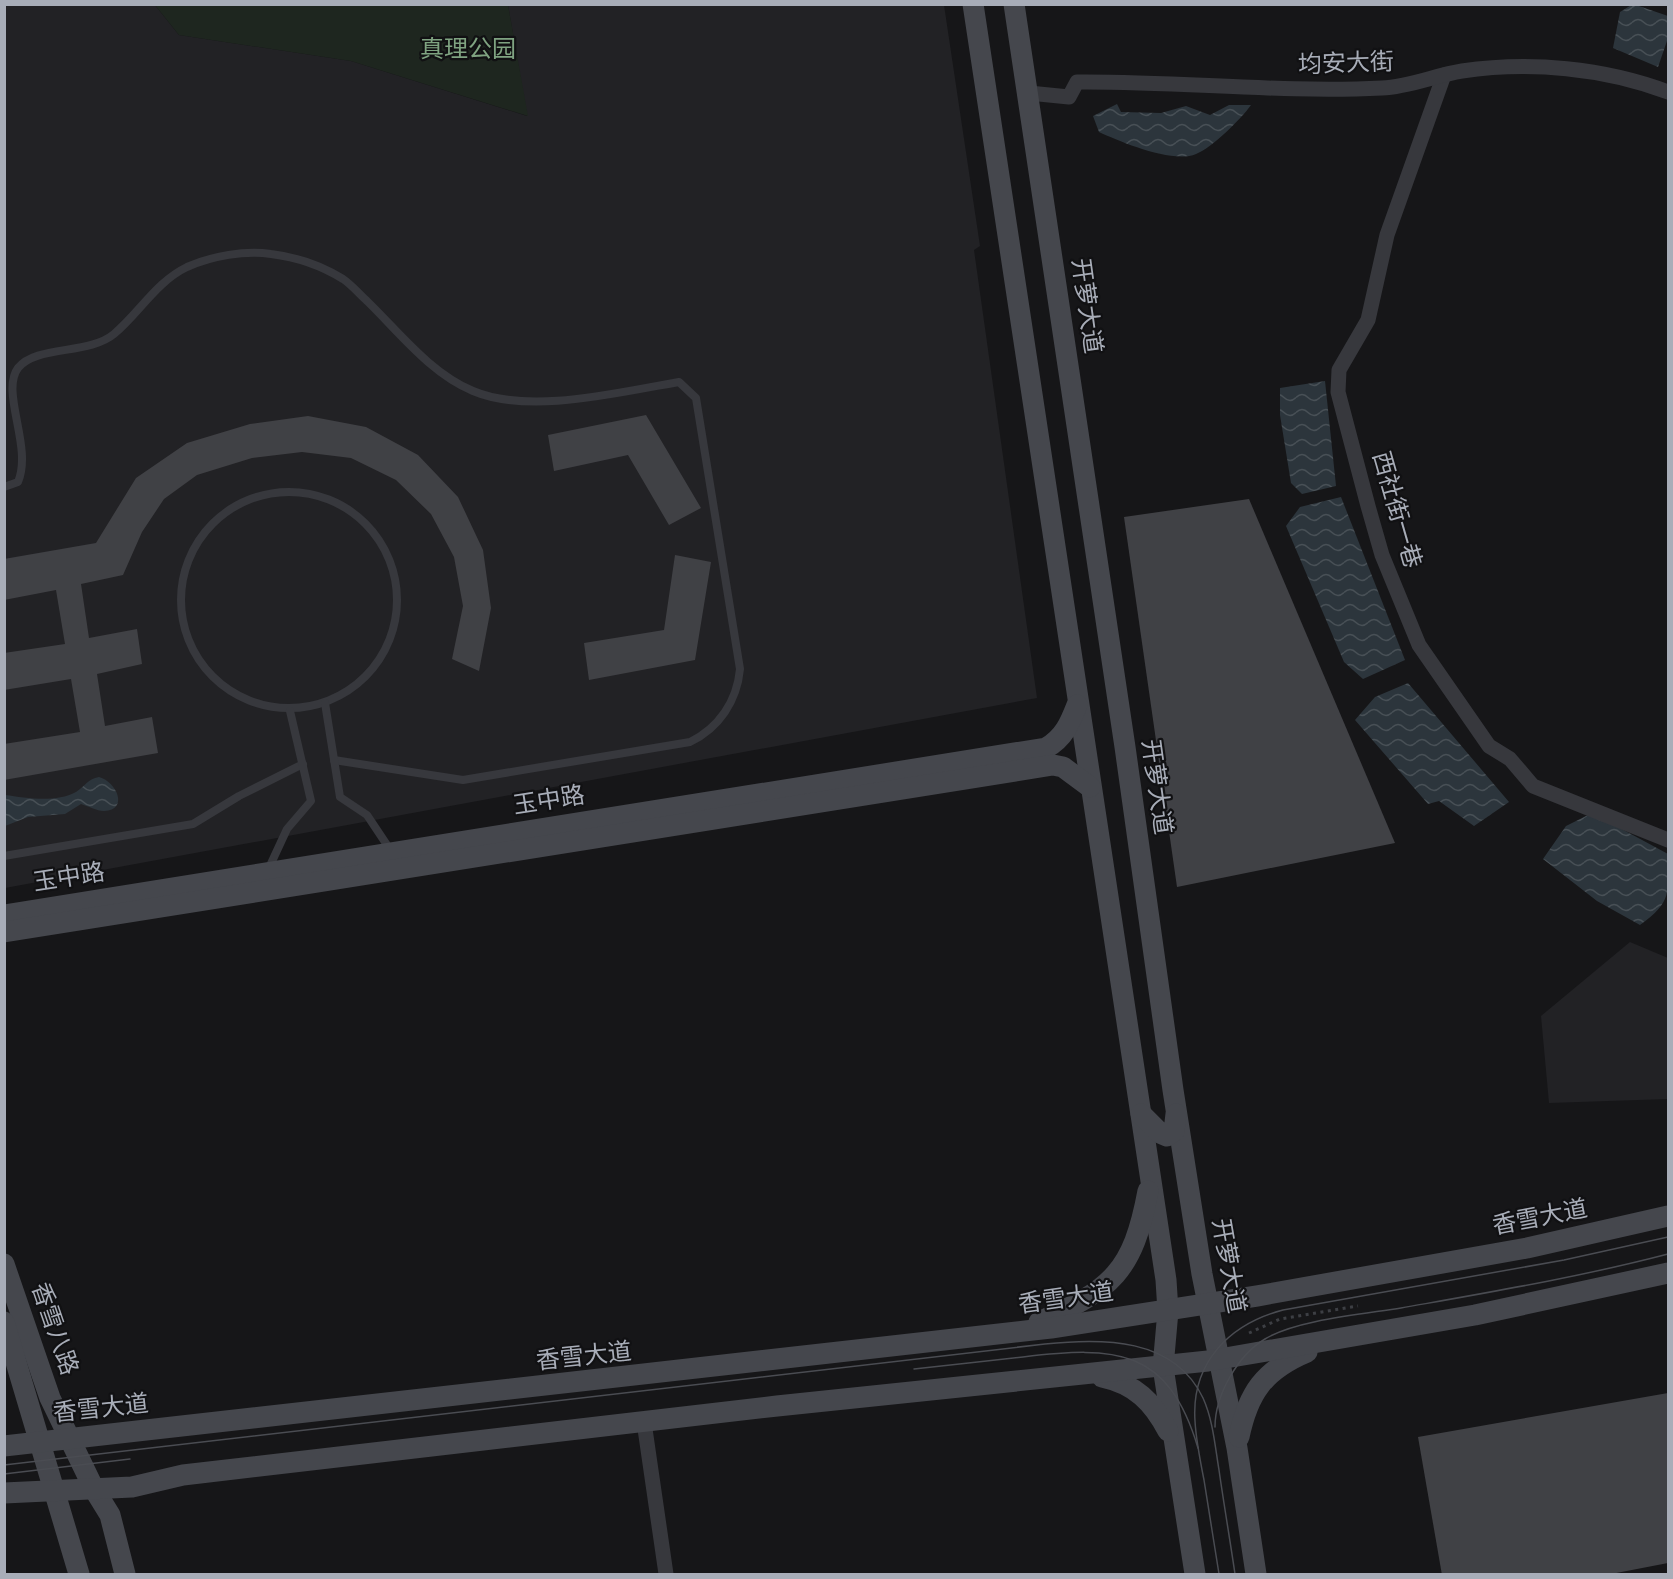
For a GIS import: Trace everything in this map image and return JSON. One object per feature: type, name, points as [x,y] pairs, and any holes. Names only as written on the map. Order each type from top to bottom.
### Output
[{"type":"main road","points":[[973,4],[1166,1280],[1168,1311],[1163,1367],[1195,1575]]},
{"type":"main road","name":"开萝大道","points":[[1014,4],[1029,93],[1176,1112],[1208,1304],[1237,1448],[1256,1575]]},
{"type":"main road","name":"玉中路","points":[[4,915],[1046,747],[1054,743],[1067,728],[1078,704]]},
{"type":"main road","name":"玉中路","points":[[4,932],[1053,765],[1063,767],[1090,787]]},
{"type":"main road","points":[[1141,1114],[1160,1133],[1167,1136],[1174,1131],[1176,1112]]},
{"type":"main road","points":[[1017,1332],[1072,1308],[1097,1294],[1112,1280],[1132,1247],[1142,1223],[1151,1176]]},
{"type":"main road","name":"香雪大道","points":[[4,1446],[1017,1332],[1168,1311],[1527,1248],[1668,1216]]},
{"type":"main road","name":"香雪八路","points":[[4,1264],[50,1398],[94,1489],[110,1515],[125,1575]]},
{"type":"main road","points":[[4,1493],[132,1487],[183,1475],[644,1422],[1219,1360],[1483,1313],[1668,1273]]},
{"type":"main road","name":"香雪八路","points":[[4,1322],[79,1575]]},
{"type":"main road","points":[[1237,1448],[1245,1411],[1253,1393],[1266,1377],[1296,1356],[1332,1341]]},
{"type":"main road","points":[[1090,1374],[1136,1389],[1152,1404],[1174,1441]]},
{"type":"street","name":"均安大街","points":[[1029,93],[1069,97],[1077,82],[1142,82],[1264,89],[1385,88],[1444,75],[1535,65],[1640,81],[1668,92]]},
{"type":"street","name":"西社街一巷","points":[[1444,75],[1387,236],[1368,320],[1339,370],[1338,392],[1379,545],[1419,645],[1489,746],[1510,759],[1533,786],[1668,840]]},
{"type":"street","points":[[644,1422],[666,1575]]},
{"type":"lane","points":[[4,487],[18,482],[24,469],[12,386],[17,369],[29,358],[93,346],[114,334],[157,288],[188,267],[251,251],[292,258],[319,266],[345,280],[433,367],[473,391],[502,398],[547,402],[679,382],[696,398],[740,669],[738,690],[707,734],[690,742],[463,780],[334,760]]},
{"type":"lane","points":[[301,492],[330,500],[355,514],[380,543],[390,560],[397,588],[396,617],[388,645],[372,670],[351,690],[325,703],[290,711],[256,704],[230,692],[207,673],[191,649],[181,621],[182,583],[186,564],[199,538],[227,511],[244,501],[272,493],[301,492]]},
{"type":"lane","points":[[325,703],[340,797],[367,815],[392,852]]},
{"type":"lane","points":[[267,872],[287,829],[311,801],[290,711]]},
{"type":"lane","points":[[4,856],[193,824],[239,796],[303,765]]},
{"type":"path","points":[[1249,1334],[1280,1319],[1358,1306]]},
{"type":"shaded area","points":[[5,5],[155,5],[179,35],[351,61],[527,116],[508,5],[944,5],[980,246],[974,250],[1037,698],[5,888]]},
{"type":"shaded area","points":[[1630,942],[1668,958],[1668,1099],[1549,1103],[1541,1016]]},
{"type":"green space","name":"真理公园","points":[[155,5],[508,5],[528,116],[351,61],[179,35]]},
{"type":"water","points":[[1633,4],[1668,16],[1668,38],[1658,67],[1613,48],[1620,12]]},
{"type":"water","points":[[1117,104],[1121,112],[1161,113],[1186,106],[1210,115],[1229,105],[1251,105],[1218,140],[1203,151],[1186,156],[1174,156],[1147,150],[1099,132],[1093,116]]},
{"type":"water","points":[[1325,381],[1336,486],[1302,494],[1291,483],[1280,415],[1280,388]]},
{"type":"water","points":[[1341,497],[1405,660],[1363,679],[1344,662],[1286,526],[1300,507]]},
{"type":"water","points":[[1408,683],[1509,802],[1474,826],[1439,801],[1428,804],[1355,720],[1375,697]]},
{"type":"water","points":[[99,777],[111,784],[118,796],[116,806],[112,809],[101,811],[81,804],[65,814],[28,817],[5,826],[5,795],[41,799],[59,798],[76,792],[89,781]]},
{"type":"water","points":[[1592,813],[1668,854],[1666,895],[1658,909],[1640,925],[1597,901],[1543,859],[1566,826]]},
{"type":"building","points":[[646,415],[701,508],[669,525],[628,455],[554,471],[548,435]]},
{"type":"building","points":[[308,416],[366,427],[418,455],[458,497],[483,550],[491,608],[479,671],[452,659],[463,606],[454,557],[431,514],[396,480],[351,458],[302,452],[252,458],[197,475],[164,499],[142,532],[123,575],[81,584],[89,638],[137,629],[142,664],[97,674],[105,726],[152,717],[158,753],[4,780],[4,744],[80,732],[71,679],[4,690],[4,653],[65,644],[56,590],[4,600],[4,559],[96,543],[136,478],[187,443],[250,424]]},
{"type":"building","points":[[1249,499],[1395,843],[1177,887],[1124,517]]},
{"type":"building","points":[[675,555],[711,562],[695,660],[589,680],[584,643],[664,630]]},
{"type":"building","points":[[1668,1393],[1668,1563],[1606,1575],[1442,1575],[1418,1437]]},
{"type":"tram line","points":[[1219,1574],[1197,1443],[1195,1400],[1207,1364],[1231,1336],[1246,1325],[1283,1310],[1564,1260],[1668,1237]]},
{"type":"tram line","points":[[1215,1427],[1219,1402],[1237,1365],[1255,1346],[1278,1332],[1312,1322],[1535,1284],[1668,1254]]},
{"type":"tram line","points":[[4,1465],[1045,1344],[1112,1342],[1155,1353],[1174,1363],[1190,1378],[1203,1398],[1213,1433],[1235,1574]]},
{"type":"tram line","points":[[914,1369],[1085,1352],[1111,1354],[1134,1360],[1154,1372],[1171,1390],[1186,1415],[1198,1448]]},
{"type":"tram line","points":[[4,1474],[130,1459]]}]
